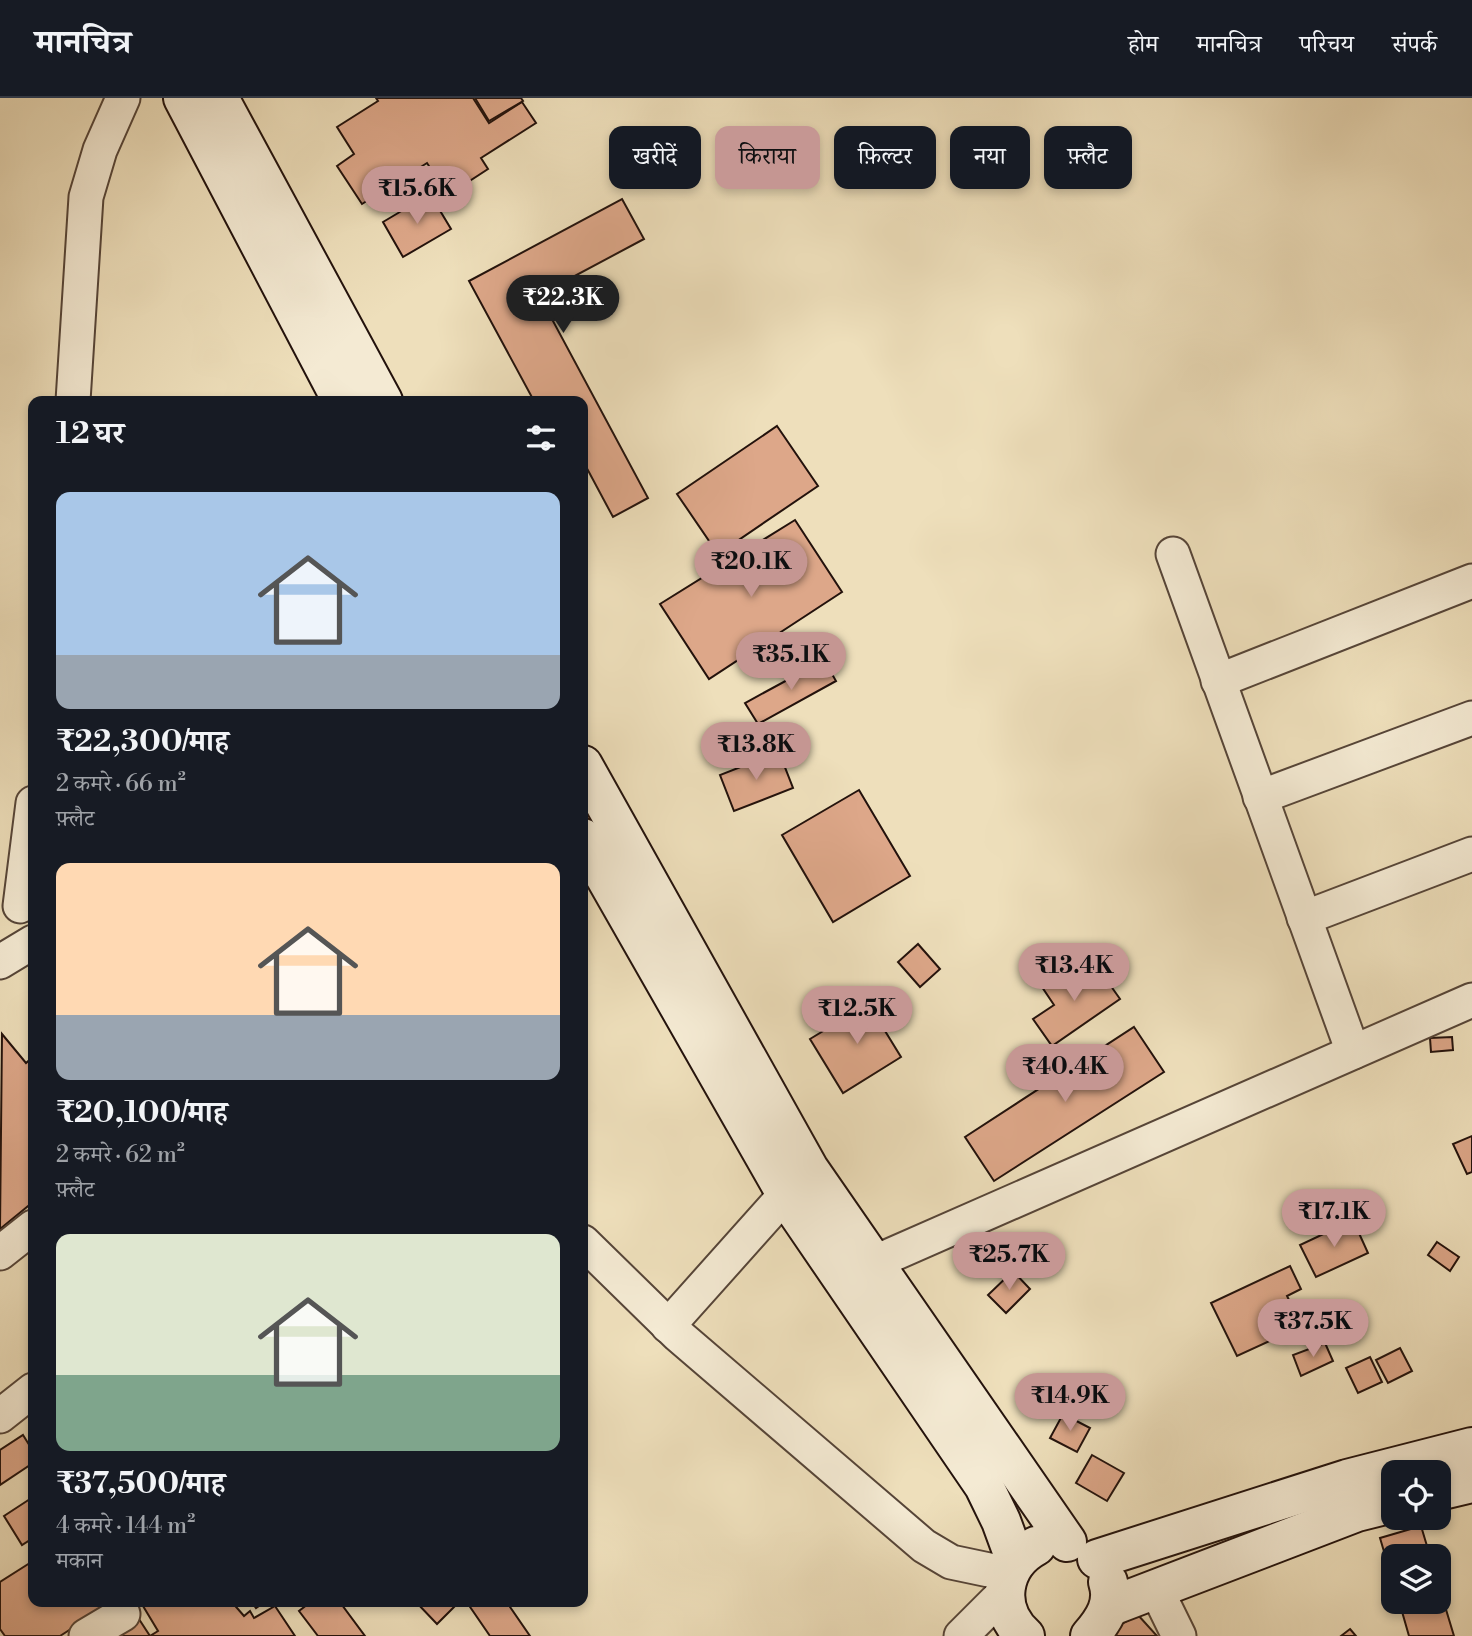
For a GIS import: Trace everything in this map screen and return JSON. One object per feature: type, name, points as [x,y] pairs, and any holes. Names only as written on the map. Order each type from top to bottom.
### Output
[{"type":"main road","points":[[183,98],[339,396]]},
{"type":"main road","points":[[219,98],[380,396]]},
{"type":"main road","points":[[588,775],[798,1181],[794,1208],[984,1486],[1002,1521],[1010,1576],[1011,1620],[1025,1636]]},
{"type":"main road","points":[[588,846],[798,1181],[873,1263],[1110,1589],[1100,1622]]},
{"type":"main road","points":[[1010,1576],[1034,1547],[1050,1542],[1082,1550],[1472,1447]]},
{"type":"main road","points":[[1451,1489],[1472,1483]]},
{"type":"main road","points":[[1100,1622],[1156,1589],[1357,1512],[1381,1506]]},
{"type":"street","points":[[73,396],[86,197],[100,150],[123,98]]},
{"type":"street","points":[[1172,554],[1353,1052]]},
{"type":"street","points":[[1218,681],[1472,581]]},
{"type":"street","points":[[1260,797],[1472,718]]},
{"type":"street","points":[[18,906],[28,837]]},
{"type":"street","points":[[1304,918],[1472,854]]},
{"type":"street","points":[[0,962],[28,945]]},
{"type":"street","points":[[873,1263],[1472,1000]]},
{"type":"street","points":[[668,1326],[798,1181]]},
{"type":"street","points":[[0,1253],[28,1231]]},
{"type":"street","points":[[588,1247],[668,1326],[924,1546],[951,1562],[1010,1576],[961,1636]]},
{"type":"street","points":[[0,1416],[28,1394]]},
{"type":"street","points":[[1156,1589],[1179,1636]]},
{"type":"street","points":[[86,1636],[123,1615]]},
{"type":"building","points":[[376,98],[473,98],[489,123],[522,102],[536,123],[481,158],[488,169],[448,195],[427,163],[362,204],[337,166],[354,154],[337,127],[378,101]]},
{"type":"building","points":[[475,98],[521,98],[523,101],[489,121]]},
{"type":"building","points":[[430,194],[451,229],[403,257],[383,222]]},
{"type":"building","points":[[622,199],[644,239],[539,295],[648,498],[613,517],[588,470],[588,396],[531,396],[469,281]]},
{"type":"building","points":[[777,426],[818,486],[718,554],[677,494]]},
{"type":"building","points":[[795,520],[842,592],[709,679],[660,604]]},
{"type":"building","points":[[824,660],[836,681],[758,724],[745,703]]},
{"type":"building","points":[[779,752],[793,788],[734,811],[720,775]]},
{"type":"building","points":[[859,790],[910,876],[833,922],[782,835]]},
{"type":"building","points":[[918,944],[940,969],[920,987],[898,962]]},
{"type":"building","points":[[1096,965],[1120,999],[1052,1046],[1033,1019],[1054,1005],[1040,984],[1058,972],[1067,985]]},
{"type":"building","points":[[886,993],[892,1002],[874,1013],[901,1057],[843,1093],[810,1039]]},
{"type":"building","points":[[1134,1027],[1164,1072],[994,1181],[965,1137]]},
{"type":"building","points":[[2,1034],[26,1063],[28,1061],[28,1206],[0,1229]]},
{"type":"building","points":[[1452,1037],[1453,1050],[1431,1052],[1430,1038]]},
{"type":"building","points":[[1472,1136],[1472,1172],[1467,1174],[1453,1144]]},
{"type":"building","points":[[1353,1220],[1368,1253],[1316,1277],[1300,1245]]},
{"type":"building","points":[[1437,1242],[1459,1257],[1450,1271],[1428,1255]]},
{"type":"building","points":[[1290,1266],[1301,1289],[1287,1296],[1302,1326],[1237,1356],[1211,1303]]},
{"type":"building","points":[[1013,1271],[1030,1289],[1006,1313],[988,1295]]},
{"type":"building","points":[[1325,1343],[1333,1361],[1301,1376],[1293,1355]]},
{"type":"building","points":[[1400,1348],[1412,1371],[1388,1383],[1376,1360]]},
{"type":"building","points":[[1370,1357],[1382,1382],[1358,1393],[1346,1368]]},
{"type":"building","points":[[1063,1414],[1090,1428],[1077,1452],[1050,1438]]},
{"type":"building","points":[[23,1435],[28,1443],[28,1466],[0,1485],[0,1450]]},
{"type":"building","points":[[1092,1455],[1124,1473],[1107,1501],[1076,1483]]},
{"type":"building","points":[[28,1500],[28,1541],[22,1545],[4,1516]]},
{"type":"building","points":[[1407,1530],[1422,1530],[1426,1544],[1382,1544],[1380,1538]]},
{"type":"building","points":[[28,1564],[28,1607],[105,1607],[60,1636],[5,1636],[0,1629],[0,1582]]},
{"type":"building","points":[[144,1607],[236,1607],[244,1616],[250,1611],[254,1618],[276,1607],[295,1636],[150,1636],[158,1631]]},
{"type":"building","points":[[304,1607],[343,1607],[365,1636],[318,1636],[299,1611]]},
{"type":"building","points":[[421,1607],[454,1607],[437,1624]]},
{"type":"building","points":[[470,1607],[510,1607],[530,1636],[490,1636]]},
{"type":"building","points":[[1403,1614],[1447,1614],[1454,1636],[1409,1636]]},
{"type":"building","points":[[1138,1615],[1157,1636],[1091,1636],[1114,1628]]},
{"type":"building","points":[[137,1616],[150,1636],[103,1636]]},
{"type":"building","points":[[1350,1629],[1356,1636],[1341,1636]]}]
